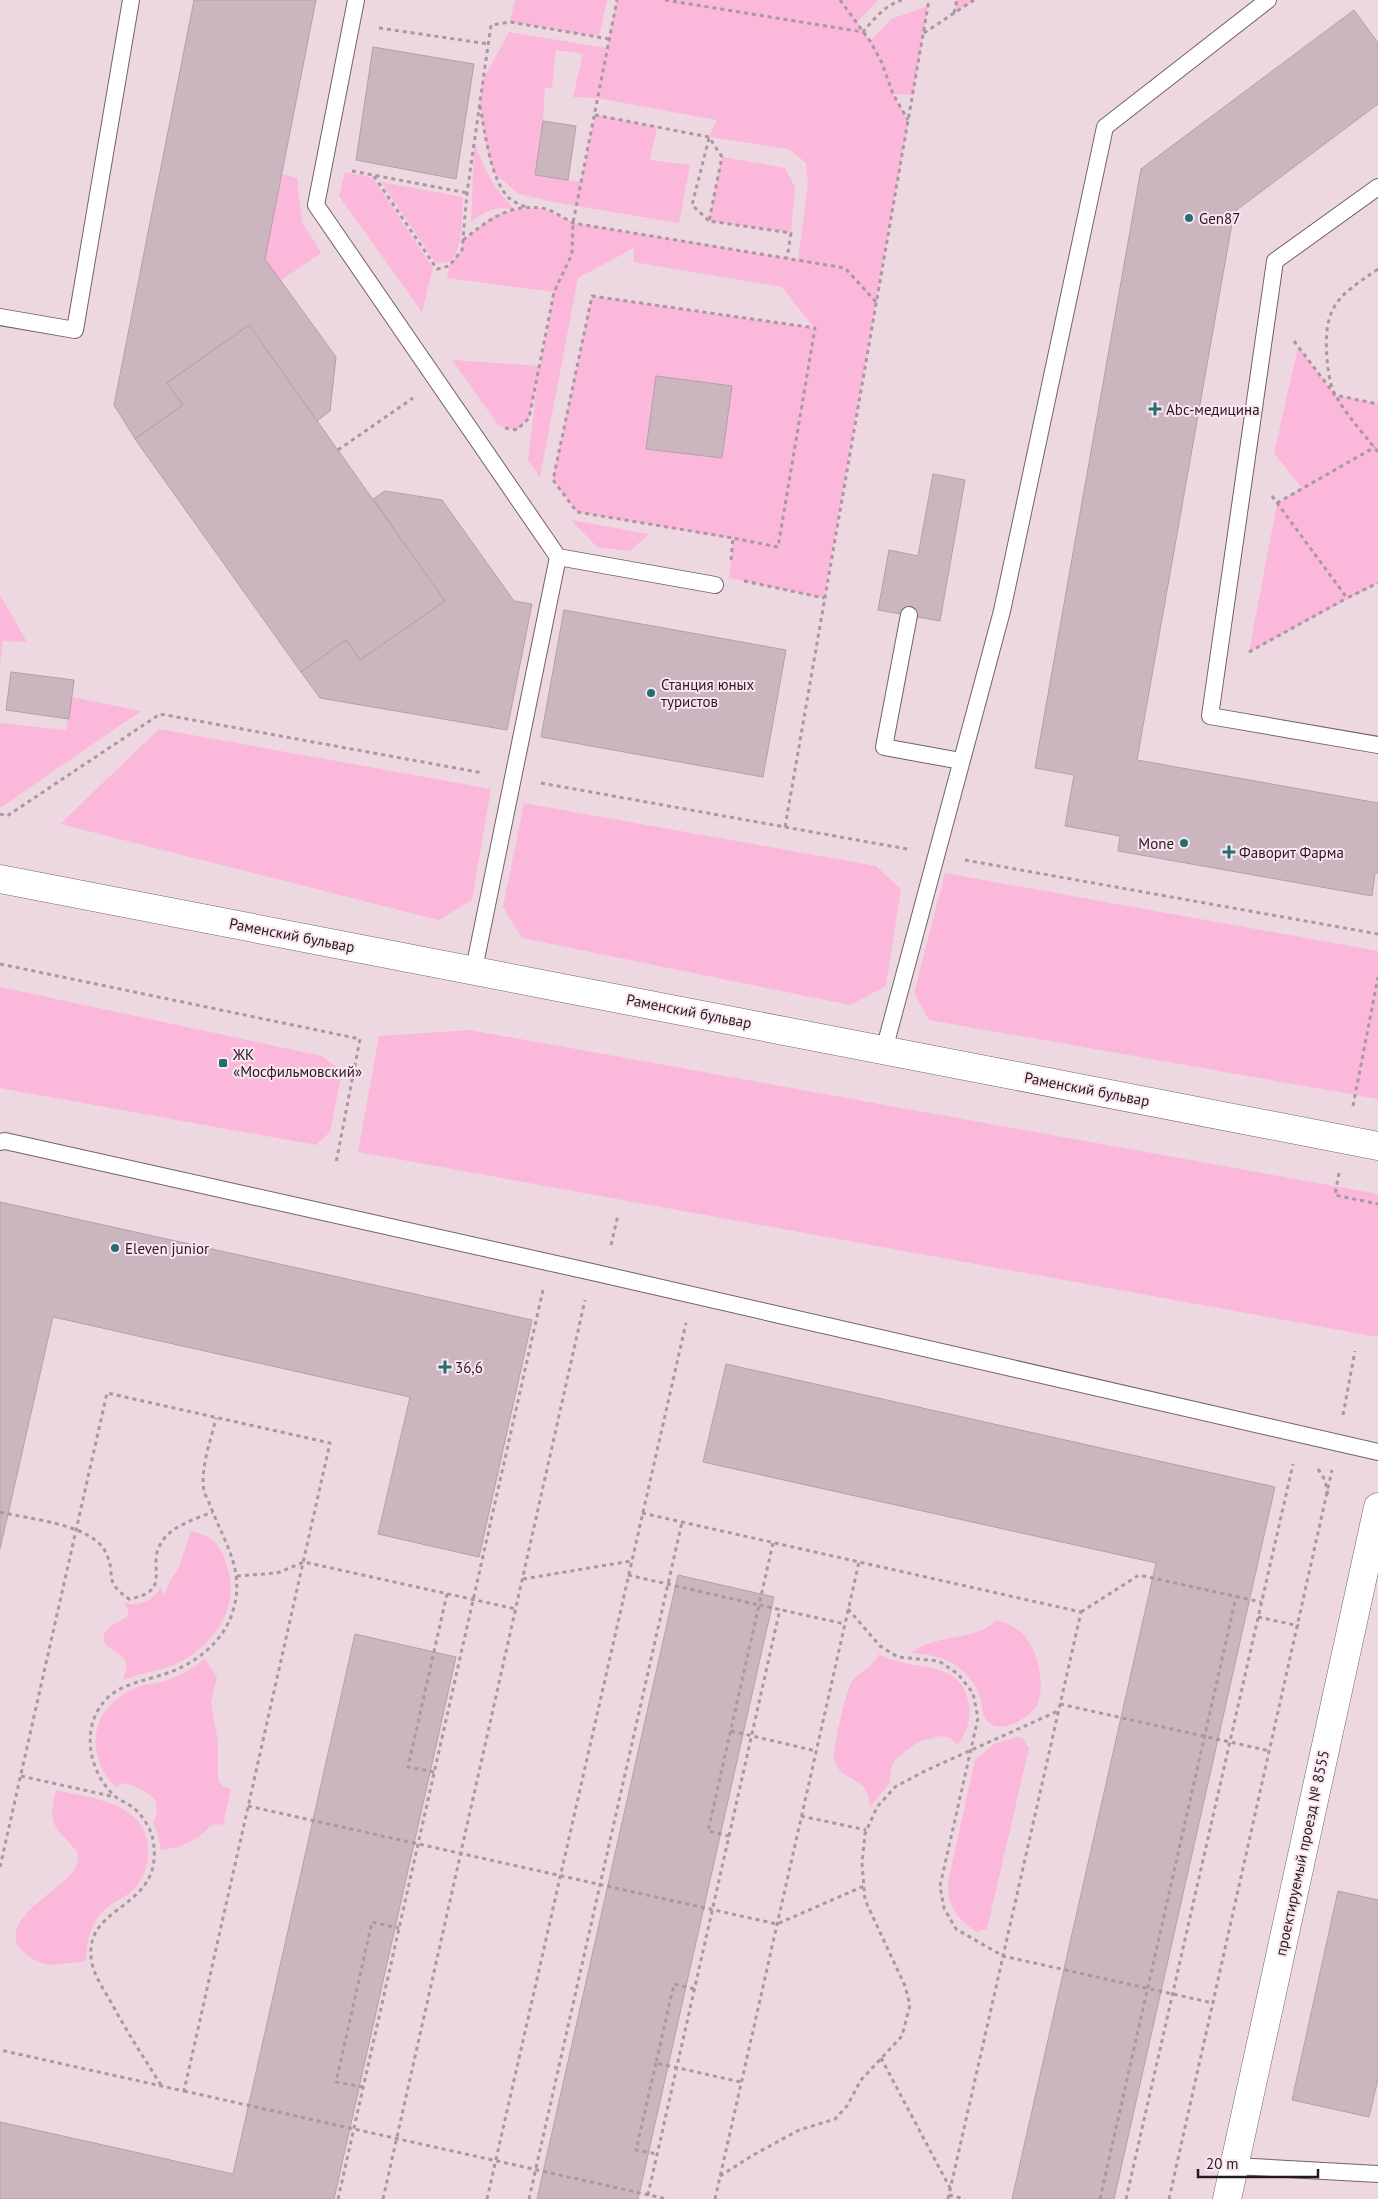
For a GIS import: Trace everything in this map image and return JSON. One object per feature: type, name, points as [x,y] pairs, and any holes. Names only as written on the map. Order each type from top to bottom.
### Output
[{"type":"street","name":"Раменский бульвар","points":[[0,879],[474,969],[1378,1146]]},
{"type":"street","name":"проектируемый проезд № 8555","points":[[1227,2199],[1378,1507]]},
{"type":"lane","points":[[0,318],[76,330],[131,0]]},
{"type":"lane","points":[[356,0],[316,206],[558,557],[715,584]]},
{"type":"lane","points":[[884,1050],[1002,611],[1105,127],[1268,0]]},
{"type":"lane","points":[[1378,187],[1275,261],[1210,716],[1378,745]]},
{"type":"lane","points":[[474,969],[558,557]]},
{"type":"lane","points":[[909,615],[884,748],[962,761]]},
{"type":"lane","points":[[0,1142],[5,1141],[592,1272],[1378,1452]]},
{"type":"lane","points":[[1234,2166],[1378,2174]]},
{"type":"path","points":[[499,426],[517,430],[529,418],[554,292],[572,254],[574,222],[617,0]]},
{"type":"path","points":[[665,0],[863,32]]},
{"type":"path","points":[[840,0],[882,63],[893,94],[908,121]]},
{"type":"path","points":[[863,32],[874,18],[892,3],[902,0]]},
{"type":"path","points":[[784,827],[929,0]]},
{"type":"path","points":[[954,13],[957,0]]},
{"type":"path","points":[[923,33],[974,0]]},
{"type":"path","points":[[374,175],[437,269],[449,266],[462,250],[467,193],[491,26],[510,22],[609,39]]},
{"type":"path","points":[[351,24],[488,44]]},
{"type":"path","points":[[480,102],[487,148],[495,174],[510,198],[528,209]]},
{"type":"path","points":[[595,115],[709,138],[722,157],[709,221]]},
{"type":"path","points":[[709,138],[692,205],[709,221],[792,233],[787,258]]},
{"type":"path","points":[[350,171],[467,193]]},
{"type":"path","points":[[462,241],[495,215],[542,208],[574,222],[845,268],[876,302]]},
{"type":"path","points":[[1335,395],[1328,364],[1325,335],[1331,311],[1348,290],[1378,269]]},
{"type":"path","points":[[592,296],[815,328],[778,547],[733,538],[577,512],[553,480],[592,296]]},
{"type":"path","points":[[1268,307],[1378,452]]},
{"type":"path","points":[[338,450],[420,393]]},
{"type":"path","points":[[1335,395],[1378,404]]},
{"type":"path","points":[[1277,503],[1374,447]]},
{"type":"path","points":[[1246,461],[1347,598]]},
{"type":"path","points":[[730,568],[733,538]]},
{"type":"path","points":[[738,580],[824,598]]},
{"type":"path","points":[[1216,670],[1378,583]]},
{"type":"path","points":[[0,814],[7,816],[160,714],[1378,934]]},
{"type":"path","points":[[0,964],[360,1039],[336,1163]]},
{"type":"path","points":[[382,2199],[592,1272]]},
{"type":"path","points":[[338,2199],[545,1282]]},
{"type":"path","points":[[487,2199],[692,1295]]},
{"type":"path","points":[[1169,2199],[1299,1626],[1356,1351]]},
{"type":"path","points":[[0,1867],[107,1393],[330,1443],[184,2091]]},
{"type":"path","points":[[161,2086],[98,1980],[92,1963],[92,1942],[100,1925],[115,1910],[135,1898],[149,1881],[156,1858],[152,1837],[145,1821],[133,1807],[117,1797],[102,1781],[93,1763],[89,1740],[97,1713],[113,1692],[132,1682],[159,1676],[184,1667],[208,1650],[226,1630],[234,1609],[238,1590],[236,1567],[204,1491],[204,1473],[216,1418]]},
{"type":"path","points":[[1126,2199],[1294,1460]]},
{"type":"path","points":[[0,1512],[76,1529],[100,1543],[107,1553],[111,1576],[116,1589],[129,1598],[143,1596],[154,1587],[158,1576],[156,1553],[168,1534],[186,1523],[213,1512]]},
{"type":"path","points":[[642,1513],[1081,1612]]},
{"type":"path","points":[[529,2199],[682,1522]]},
{"type":"path","points":[[729,1836],[708,1831],[773,1543]]},
{"type":"path","points":[[522,1579],[631,1561]]},
{"type":"path","points":[[237,1576],[277,1573],[304,1562],[516,1609]]},
{"type":"path","points":[[715,2199],[859,1562]]},
{"type":"path","points":[[628,1575],[845,1624]]},
{"type":"path","points":[[965,2199],[949,2197],[950,2189],[1081,1612],[1139,1575],[1261,1602]]},
{"type":"path","points":[[434,1772],[408,1767],[447,1594]]},
{"type":"path","points":[[1100,2199],[1236,1597]]},
{"type":"path","points":[[848,1608],[880,1646],[898,1657],[939,1661],[958,1674],[972,1693],[978,1718],[940,1886],[944,1908],[956,1929],[1003,1956],[1213,2003]]},
{"type":"path","points":[[647,2197],[780,1609]]},
{"type":"path","points":[[1258,1617],[1299,1626]]},
{"type":"path","points":[[1060,1704],[1270,1751]]},
{"type":"path","points":[[720,2176],[799,2130],[835,2119],[847,2106],[861,2080],[902,2036],[910,2005],[905,1986],[865,1900],[862,1864],[866,1830],[877,1807],[895,1787],[970,1750],[1058,1711]]},
{"type":"path","points":[[731,1731],[816,1751]]},
{"type":"path","points":[[21,1776],[117,1797]]},
{"type":"path","points":[[248,1806],[777,1924],[864,1886]]},
{"type":"path","points":[[801,1816],[866,1830]]},
{"type":"path","points":[[363,2088],[336,2082],[372,1922],[399,1928]]},
{"type":"path","points":[[656,2154],[636,2150],[674,1984],[694,1989]]},
{"type":"path","points":[[0,2050],[396,2138],[647,2197],[667,2199]]},
{"type":"path","points":[[881,2058],[950,2189]]},
{"type":"path","points":[[656,2063],[741,2082]]},
{"type":"shaded area","points":[[515,0],[607,0],[599,37],[510,22]]},
{"type":"shaded area","points":[[617,0],[878,0],[857,22],[870,41],[891,19],[928,6],[913,95],[893,94],[908,121],[824,598],[729,578],[733,539],[577,512],[553,480],[592,296],[814,328],[782,287],[634,262],[634,248],[578,278],[540,477],[528,460],[538,375],[529,418],[517,430],[499,426],[452,360],[540,366],[554,292],[447,278],[449,266],[462,250],[462,241],[495,215],[514,210],[501,208],[491,210],[471,222],[474,142],[491,179],[515,210],[542,208],[574,223],[798,260],[808,184],[806,163],[789,149],[709,137],[717,120],[597,98],[573,97],[583,54],[556,50],[552,88],[545,88],[543,121],[535,175],[581,182],[595,115],[657,127],[650,160],[690,165],[679,223],[554,202],[519,194],[494,173],[487,148],[480,102],[483,80],[509,32],[607,48]],"holes":[[[656,376],[732,386],[722,458],[646,449]]]},
{"type":"shaded area","points":[[957,0],[974,0],[954,13]]},
{"type":"shaded area","points":[[722,157],[785,168],[795,187],[791,233],[709,221]]},
{"type":"shaded area","points":[[345,172],[373,178],[433,268],[422,312],[339,196]]},
{"type":"shaded area","points":[[282,174],[297,178],[302,222],[321,253],[280,281],[265,259]]},
{"type":"shaded area","points":[[381,182],[463,197],[460,242],[453,258],[448,262],[436,263]]},
{"type":"shaded area","points":[[1298,347],[1335,395],[1378,404],[1378,583],[1249,652],[1277,503],[1302,488],[1274,453]]},
{"type":"shaded area","points":[[571,520],[649,534],[630,551],[597,547]]},
{"type":"shaded area","points":[[0,595],[27,642],[3,641],[0,667]]},
{"type":"shaded area","points":[[72,697],[141,711],[0,808],[0,723],[66,730]]},
{"type":"shaded area","points":[[159,729],[491,789],[472,900],[439,920],[60,824]]},
{"type":"shaded area","points":[[524,803],[876,866],[901,889],[886,986],[850,1005],[522,938],[503,907]]},
{"type":"shaded area","points":[[945,873],[1378,951],[1378,1099],[929,1020],[914,993]]},
{"type":"shaded area","points":[[0,987],[322,1056],[342,1072],[330,1132],[316,1145],[0,1088]]},
{"type":"shaded area","points":[[470,1030],[1378,1194],[1378,1337],[358,1152],[379,1036]]},
{"type":"shaded area","points":[[191,1531],[211,1539],[222,1552],[230,1581],[227,1610],[213,1635],[191,1655],[165,1668],[123,1680],[126,1671],[125,1660],[104,1642],[105,1634],[108,1629],[128,1614],[128,1609],[123,1603],[135,1604],[145,1602],[161,1587],[164,1595],[171,1579],[178,1570]]},
{"type":"shaded area","points":[[996,1620],[1014,1627],[1032,1647],[1036,1656],[1041,1683],[1039,1701],[1031,1713],[1020,1721],[1000,1727],[986,1720],[975,1686],[962,1670],[943,1659],[911,1653],[932,1642],[979,1631],[988,1627]]},
{"type":"shaded area","points":[[879,1654],[891,1660],[946,1672],[956,1679],[965,1690],[969,1705],[969,1721],[966,1731],[957,1745],[951,1738],[940,1736],[918,1742],[898,1757],[892,1764],[889,1784],[870,1807],[865,1788],[839,1769],[834,1760],[834,1755],[840,1720],[849,1686],[855,1678],[874,1662]]},
{"type":"shaded area","points":[[205,1659],[217,1677],[211,1702],[218,1742],[218,1781],[223,1786],[231,1789],[223,1825],[216,1824],[210,1826],[200,1836],[179,1847],[161,1850],[157,1831],[153,1824],[157,1813],[156,1801],[137,1787],[123,1783],[116,1787],[108,1779],[102,1769],[97,1753],[97,1728],[105,1711],[119,1697],[139,1687],[171,1679],[186,1672]]},
{"type":"shaded area","points":[[1016,1737],[1022,1738],[1029,1748],[987,1929],[977,1932],[959,1917],[951,1905],[948,1882],[975,1760],[994,1744]]},
{"type":"shaded area","points":[[56,1790],[101,1800],[129,1813],[139,1823],[146,1836],[148,1852],[144,1872],[137,1886],[102,1912],[93,1925],[87,1946],[86,1961],[50,1965],[27,1955],[19,1947],[16,1936],[19,1924],[27,1913],[71,1874],[77,1865],[78,1853],[59,1831],[53,1819],[53,1802]]},
{"type":"building","points":[[194,0],[316,0],[265,259],[336,357],[330,411],[317,421],[249,325],[167,383],[183,405],[135,439],[114,405]]},
{"type":"building","points":[[1354,10],[1378,43],[1378,104],[1234,212],[1137,760],[1378,803],[1378,873],[1375,873],[1372,896],[1118,851],[1120,836],[1065,826],[1074,775],[1035,768],[1141,169]]},
{"type":"building","points":[[373,47],[474,64],[456,179],[356,160]]},
{"type":"building","points":[[543,121],[576,126],[568,180],[535,175]]},
{"type":"building","points":[[249,325],[445,601],[360,660],[346,640],[301,672],[135,439],[183,405],[167,383]]},
{"type":"building","points":[[656,376],[732,386],[722,458],[646,449]]},
{"type":"building","points":[[933,474],[965,480],[940,621],[878,610],[889,550],[918,556]]},
{"type":"building","points":[[385,491],[442,500],[514,601],[532,604],[507,730],[320,698],[301,672],[346,640],[360,660],[445,601],[373,499]]},
{"type":"building","points":[[564,610],[786,650],[763,777],[541,737]]},
{"type":"building","points":[[11,672],[74,680],[69,719],[6,710]]},
{"type":"building","points":[[0,1202],[532,1320],[479,1557],[378,1534],[410,1397],[53,1317],[0,1549]]},
{"type":"building","points":[[726,1364],[1275,1487],[1114,2199],[1012,2199],[1156,1563],[703,1462]]},
{"type":"building","points":[[678,1575],[774,1597],[638,2199],[537,2199]]},
{"type":"building","points":[[355,1634],[456,1657],[334,2199],[0,2199],[0,2122],[233,2174]]},
{"type":"building","points":[[1338,1891],[1378,1900],[1378,2079],[1369,2117],[1292,2100]]},
{"type":"place","name":"Gen87","points":[[1189,218]]},
{"type":"place","name":"Abc-медицина","points":[[1155,409]]},
{"type":"place","name":"Станция юных туристов","points":[[651,693]]},
{"type":"place","name":"Mone","points":[[1184,843]]},
{"type":"place","name":"Фаворит Фарма","points":[[1229,852]]},
{"type":"place","name":"ЖК «Мосфильмовский»","points":[[223,1063]]},
{"type":"place","name":"Eleven junior","points":[[115,1248]]},
{"type":"place","name":"36,6","points":[[445,1367]]}]
